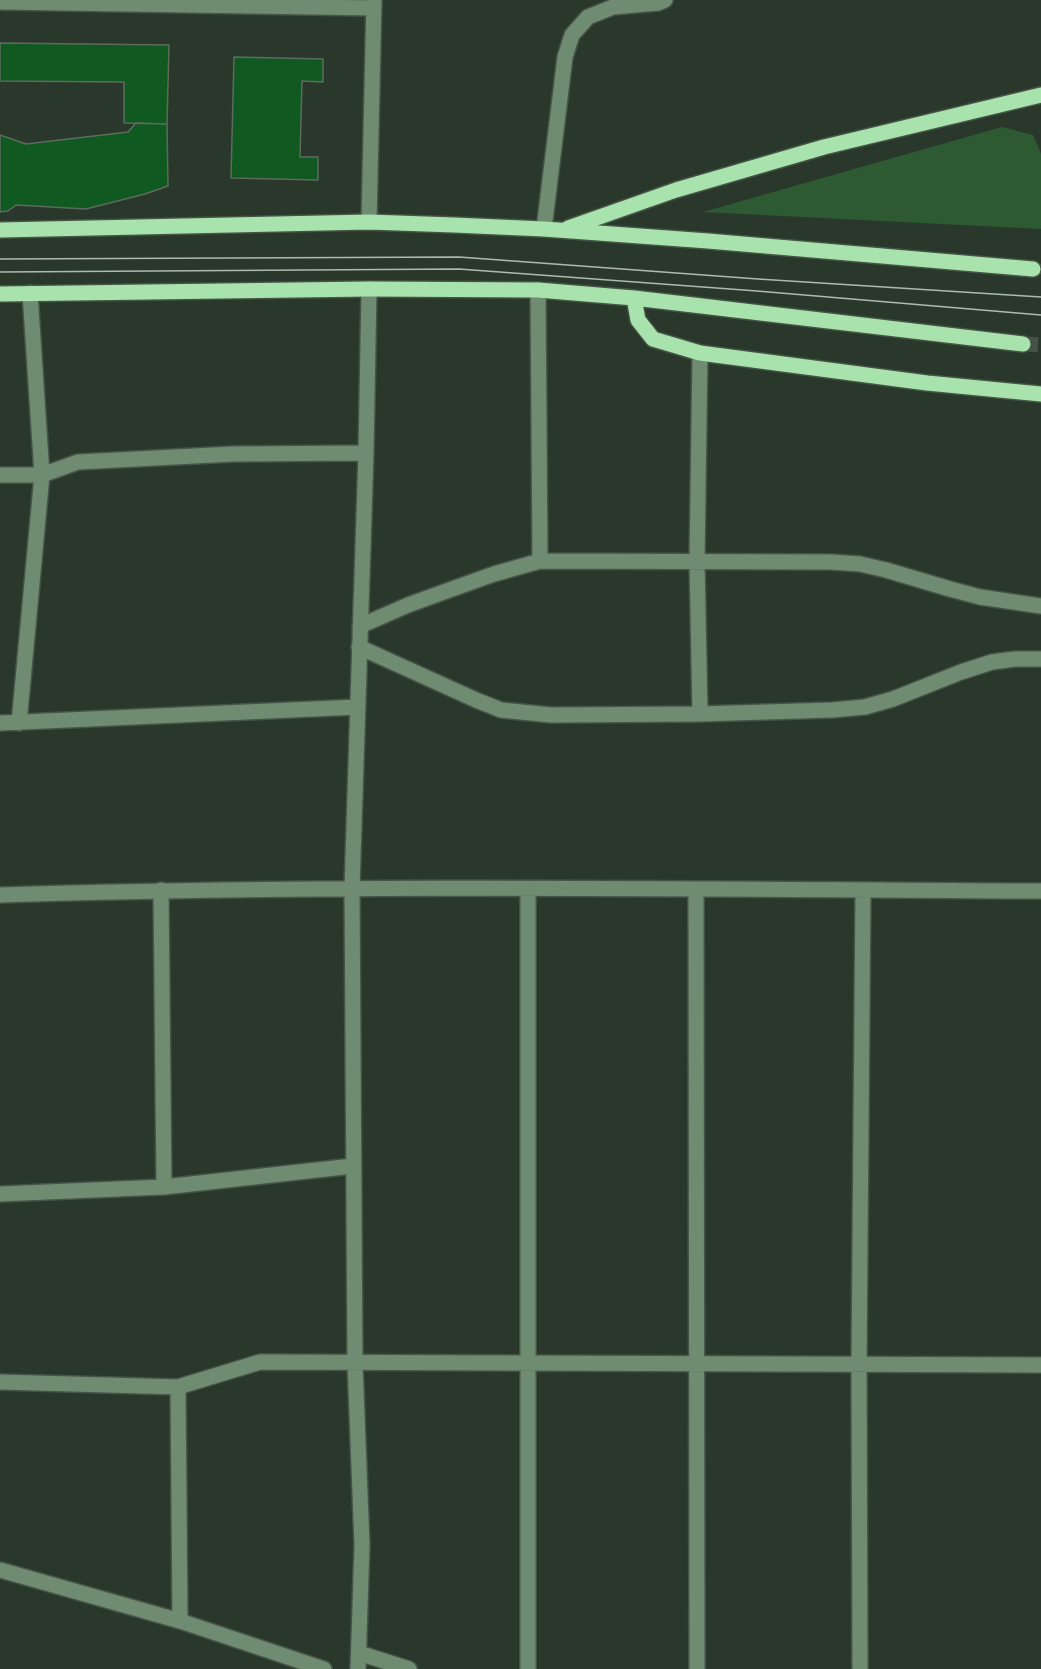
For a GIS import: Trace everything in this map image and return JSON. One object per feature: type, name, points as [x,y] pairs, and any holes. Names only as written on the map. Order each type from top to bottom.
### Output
[{"type":"main road","points":[[560,230],[675,190],[824,147],[1041,94]]},
{"type":"main road","points":[[0,230],[369,222],[560,230],[1033,269]]},
{"type":"main road","points":[[0,294],[369,289],[538,290],[634,298],[1023,344]]},
{"type":"main road","points":[[634,298],[638,320],[653,339],[700,353],[927,383],[1041,394]]},
{"type":"street","points":[[544,229],[565,57],[572,34],[588,17],[613,7],[657,3],[665,0]]},
{"type":"street","points":[[0,2],[374,4],[369,222]]},
{"type":"street","points":[[358,1669],[362,1545],[355,1363],[352,888],[369,289]]},
{"type":"street","points":[[538,290],[540,561]]},
{"type":"street","points":[[19,723],[42,474],[30,293]]},
{"type":"street","points":[[700,353],[697,561],[700,714]]},
{"type":"street","points":[[0,475],[42,474],[78,462],[233,454],[366,453]]},
{"type":"street","points":[[360,626],[452,589],[540,561],[860,564],[897,572],[980,597],[1041,606]]},
{"type":"street","points":[[360,647],[501,710],[551,715],[832,711],[865,707],[893,699],[992,662],[1041,659]]},
{"type":"street","points":[[0,723],[358,707]]},
{"type":"street","points":[[0,895],[352,888],[1041,891]]},
{"type":"street","points":[[528,889],[528,1669]]},
{"type":"street","points":[[161,890],[164,1187]]},
{"type":"street","points":[[696,890],[697,1669]]},
{"type":"street","points":[[860,1669],[863,890]]},
{"type":"street","points":[[0,1194],[164,1187],[353,1166]]},
{"type":"street","points":[[0,1382],[178,1387],[260,1362],[1041,1365]]},
{"type":"street","points":[[178,1387],[180,1621]]},
{"type":"street","points":[[0,1570],[180,1621],[324,1669]]},
{"type":"street","points":[[358,1653],[409,1669]]},
{"type":"green space","points":[[1002,127],[1033,135],[1041,154],[1041,229],[703,212]]},
{"type":"building","points":[[0,43],[169,45],[167,124],[124,123],[124,82],[0,81]]},
{"type":"building","points":[[234,57],[323,59],[323,82],[302,81],[300,157],[318,157],[318,180],[231,178]]},
{"type":"building","points":[[136,123],[167,124],[168,186],[86,209],[16,205],[8,211],[0,212],[0,135],[26,144],[128,132]]},
{"type":"tunnel","points":[[1023,344],[1041,345]]},
{"type":"tram line","points":[[0,259],[459,257],[1041,297]]},
{"type":"tram line","points":[[0,272],[459,269],[1041,315]]}]
